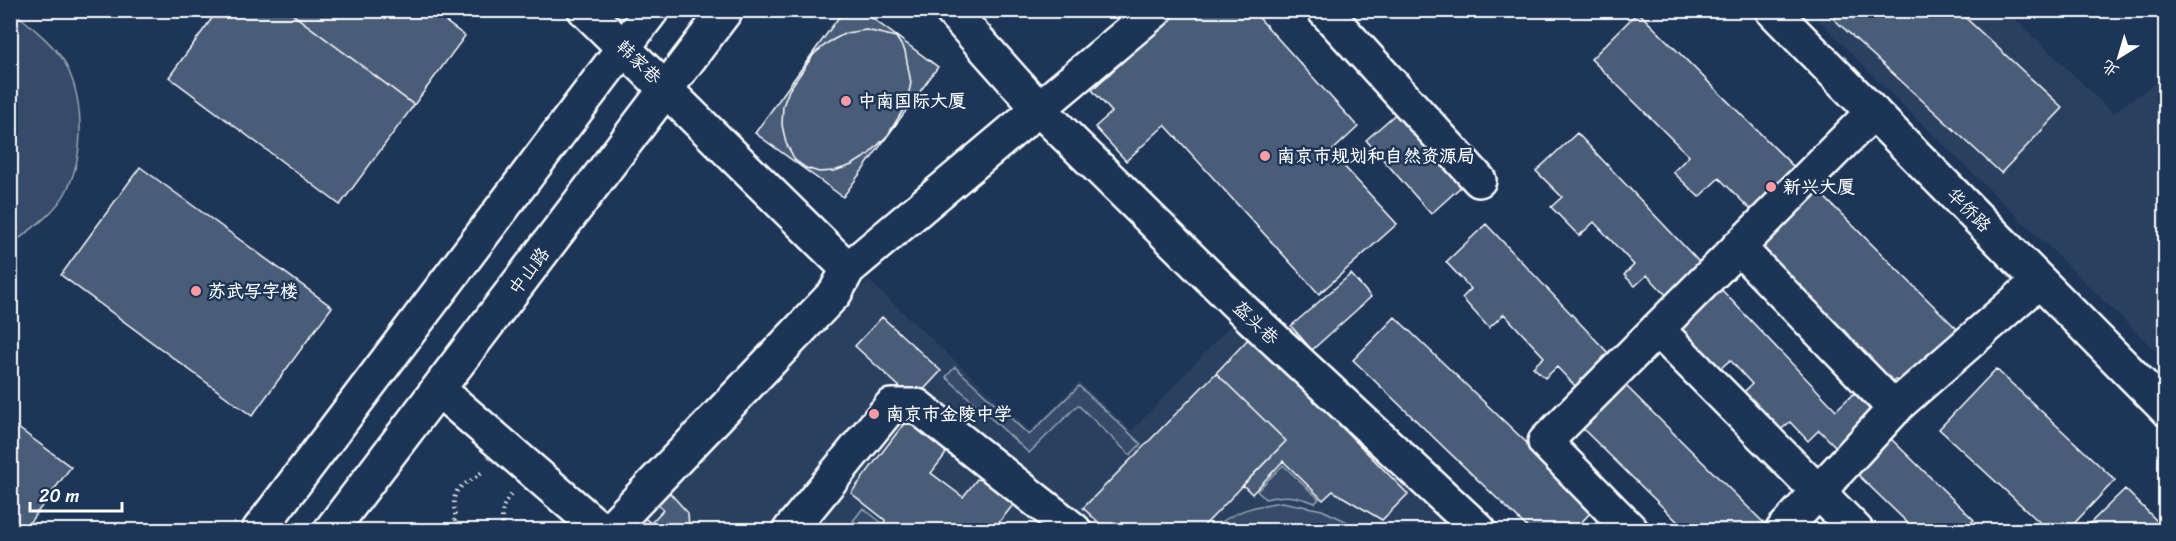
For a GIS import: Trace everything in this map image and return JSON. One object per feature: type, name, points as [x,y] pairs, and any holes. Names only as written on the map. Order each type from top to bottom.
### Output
[{"type":"main road","name":"韩家巷","points":[[585,10],[632,37],[666,89],[848,269]]},
{"type":"main road","name":"中山路","points":[[331,531],[726,10]]},
{"type":"main road","name":"盔头巷","points":[[951,10],[1039,109],[1245,312],[1479,531]]},
{"type":"main road","points":[[609,531],[835,293],[848,269],[1156,10]]},
{"type":"main road","points":[[1324,10],[1479,180]]},
{"type":"main road","name":"华侨路","points":[[1772,10],[2166,409]]},
{"type":"main road","points":[[259,531],[632,37]]},
{"type":"main road","points":[[1631,531],[1545,442],[1873,112]]},
{"type":"main road","points":[[1738,247],[1895,409]]},
{"type":"main road","points":[[1783,531],[1895,409],[2039,280]]},
{"type":"main road","points":[[1657,329],[1857,531]]},
{"type":"main road","points":[[439,390],[601,531]]},
{"type":"main road","points":[[790,531],[891,406],[918,406],[1074,531]]},
{"type":"path","points":[[447,531],[456,519],[453,504],[458,487],[486,468],[493,474]]},
{"type":"path","points":[[503,531],[501,516],[507,498],[513,493],[507,487]]},
{"type":"shaded area","points":[[11,10],[49,43],[62,58],[76,94],[80,127],[77,160],[63,198],[44,218],[11,243]]},
{"type":"shaded area","points":[[1810,11],[2007,11],[2113,113],[2165,76],[2165,360],[1883,86]]},
{"type":"shaded area","name":"南京市金陵中学","points":[[868,280],[1030,431],[1079,382],[1132,431],[1242,313],[1468,530],[622,530]]},
{"type":"shaded area","points":[[955,367],[1029,435],[1079,386],[1141,444],[1130,455],[1078,405],[1029,453],[946,377]]},
{"type":"shaded area","points":[[1283,465],[1319,499],[1315,503],[1290,496],[1265,499],[1257,491]]},
{"type":"shaded area","points":[[1282,502],[1322,510],[1365,530],[1211,530],[1244,510]]},
{"type":"shaded area","points":[[863,508],[888,530],[867,530],[853,521]]},
{"type":"building","points":[[218,10],[287,10],[414,105],[340,205],[169,77]]},
{"type":"building","points":[[287,10],[430,10],[465,36],[414,105]]},
{"type":"building","name":"中南国际大厦","points":[[844,10],[861,10],[938,67],[843,197],[755,133]]},
{"type":"building","name":"南京市规划和自然资源局","points":[[1179,10],[1252,10],[1358,127],[1331,152],[1397,224],[1319,294],[1165,125],[1126,161],[1095,127],[1112,112],[1092,90]]},
{"type":"building","points":[[1824,10],[1957,10],[2063,108],[2001,173]]},
{"type":"building","name":"新兴大厦","points":[[1638,12],[1961,333],[1913,381],[1889,380],[1756,249],[1773,232],[1719,178],[1699,197],[1673,172],[1689,156],[1591,59]]},
{"type":"building","name":"中南国际大厦","points":[[866,30],[896,37],[905,51],[911,83],[906,105],[888,135],[868,155],[852,165],[834,171],[819,172],[806,168],[795,160],[786,143],[782,125],[783,106],[789,90],[814,54],[829,42],[846,33]]},
{"type":"building","points":[[1400,110],[1465,183],[1431,214],[1366,140]]},
{"type":"building","points":[[1577,133],[1701,264],[1667,296],[1647,275],[1635,286],[1624,275],[1634,265],[1594,222],[1579,236],[1551,207],[1562,197],[1536,171]]},
{"type":"building","name":"苏武写字楼","points":[[140,167],[332,307],[252,416],[61,275]]},
{"type":"building","points":[[1486,224],[1611,356],[1577,388],[1557,367],[1545,378],[1533,367],[1544,357],[1504,314],[1489,328],[1462,298],[1471,289],[1446,262]]},
{"type":"building","points":[[1351,274],[1371,297],[1312,350],[1291,326]]},
{"type":"building","points":[[1716,284],[1836,410],[1854,393],[1874,414],[1838,449],[1819,430],[1808,441],[1790,422],[1778,432],[1742,394],[1752,384],[1730,360],[1719,370],[1675,323]]},
{"type":"building","points":[[882,317],[941,371],[914,400],[855,346]]},
{"type":"building","points":[[1395,317],[1595,508],[1574,530],[1530,530],[1353,360]]},
{"type":"building","points":[[1251,336],[1408,494],[1382,520],[1333,491],[1323,500],[1283,461],[1252,494],[1243,485],[1286,441],[1216,373]]},
{"type":"building","points":[[1996,369],[2115,480],[2068,530],[2048,530],[1939,429]]},
{"type":"building","points":[[1216,373],[1286,441],[1200,530],[1107,530],[1083,508]]},
{"type":"building","points":[[1624,384],[1770,529],[1686,530],[1581,427]]},
{"type":"building","points":[[909,417],[946,447],[945,455],[931,473],[963,497],[977,479],[991,482],[1005,494],[1013,505],[997,525],[1004,530],[890,530],[884,524],[885,520],[851,493]]},
{"type":"building","points":[[10,422],[71,467],[24,530],[10,530],[10,480],[14,476],[10,473]]},
{"type":"building","points":[[1885,433],[1974,520],[1963,530],[1915,530],[1851,468]]},
{"type":"building","points":[[2125,489],[2166,530],[2083,530]]},
{"type":"building","points":[[669,492],[688,513],[689,527],[687,530],[630,530],[643,517],[651,523],[663,510],[657,504],[658,498]]},
{"type":"place","name":"中南国际大厦","points":[[846,101]]},
{"type":"place","name":"南京市规划和自然资源局","points":[[1265,156]]},
{"type":"place","name":"新兴大厦","points":[[1771,187]]},
{"type":"place","name":"苏武写字楼","points":[[196,291]]},
{"type":"place","name":"南京市金陵中学","points":[[874,414]]}]
